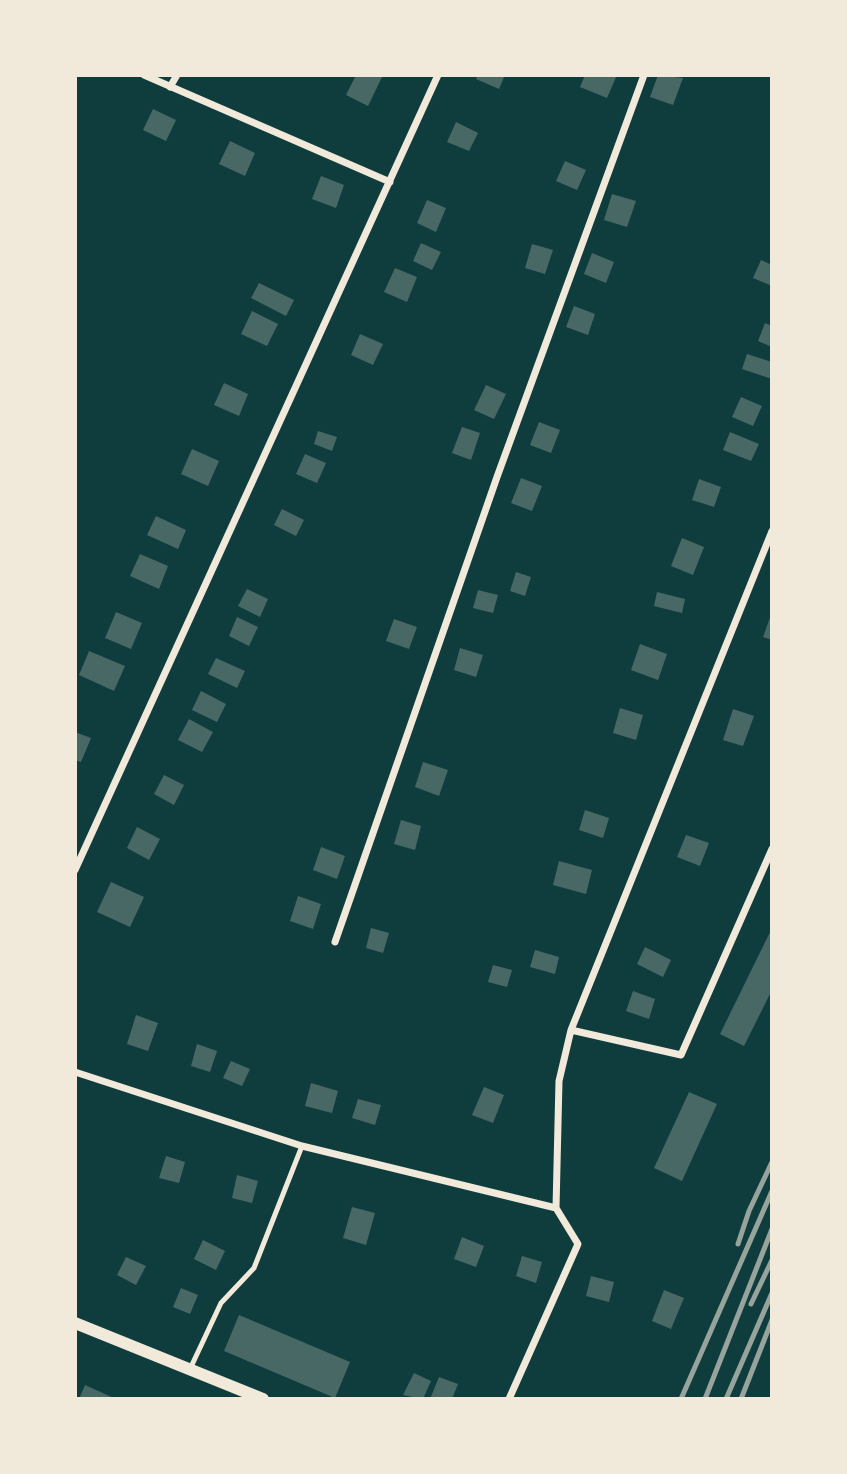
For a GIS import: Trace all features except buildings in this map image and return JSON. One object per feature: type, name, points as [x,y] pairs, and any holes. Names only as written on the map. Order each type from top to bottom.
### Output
[{"type":"street","points":[[144,75],[390,182]]},
{"type":"street","points":[[170,87],[177,75]]},
{"type":"street","points":[[75,870],[438,75]]},
{"type":"street","points":[[335,942],[497,477],[644,75]]},
{"type":"street","points":[[509,1399],[578,1244],[556,1208],[559,1081],[572,1030],[772,531]]},
{"type":"street","points":[[572,1030],[681,1055],[772,849]]},
{"type":"street","points":[[75,1072],[302,1146],[556,1208]]},
{"type":"street","points":[[75,1323],[263,1399]]},
{"type":"lane","points":[[190,1369],[221,1303],[254,1268],[302,1146]]},
{"type":"railway","points":[[738,1244],[749,1211],[772,1162]]},
{"type":"railway","points":[[681,1399],[772,1191]]},
{"type":"railway","points":[[705,1399],[772,1229]]},
{"type":"railway","points":[[751,1304],[772,1260]]},
{"type":"railway","points":[[726,1399],[772,1293]]},
{"type":"railway","points":[[741,1399],[772,1320]]}]
